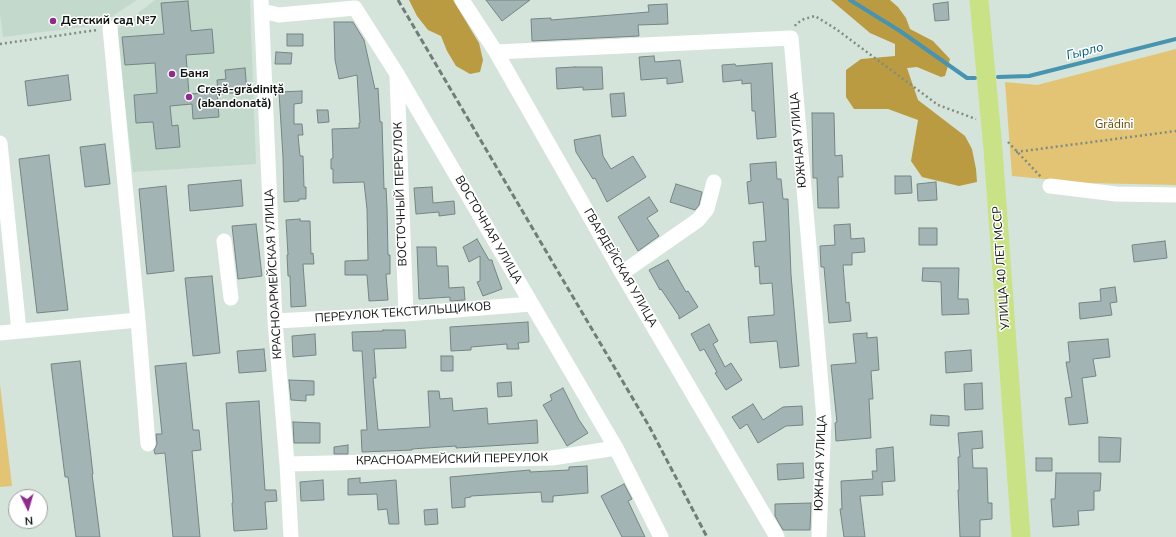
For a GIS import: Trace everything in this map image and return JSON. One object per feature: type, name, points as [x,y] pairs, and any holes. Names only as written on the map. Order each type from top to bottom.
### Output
[{"type":"main road","name":"УЛИЦА 40 ЛЕТ МССР","points":[[979,0],[991,124],[1021,537]]},
{"type":"street","name":"ГВАРДЕЙСКАЯ УЛИЦА","points":[[462,0],[496,52],[622,273],[777,537]]},
{"type":"street","name":"ВОСТОЧНАЯ УЛИЦА","points":[[261,6],[279,14],[356,8],[397,74],[616,448],[661,537]]},
{"type":"street","name":"КРАСНОАРМЕЙСКАЯ УЛИЦА","points":[[261,6],[276,321],[291,537]]},
{"type":"street","points":[[110,28],[138,320],[148,444]]},
{"type":"street","points":[[496,52],[790,38]]},
{"type":"street","name":"ЮЖНАЯ УЛИЦА","points":[[790,38],[824,419],[819,537]]},
{"type":"street","name":"ВОСТОЧНЫЙ ПЕРЕУЛОК","points":[[397,74],[406,314]]},
{"type":"street","points":[[0,143],[19,331]]},
{"type":"street","points":[[622,273],[698,220],[707,209],[714,182]]},
{"type":"street","points":[[1050,186],[1116,194],[1176,195]]},
{"type":"street","points":[[224,241],[231,298]]},
{"type":"street","name":"ПЕРЕУЛОК ТЕКСТИЛЬЩИКОВ","points":[[276,321],[406,314],[531,304]]},
{"type":"street","points":[[0,333],[138,320]]},
{"type":"street","name":"КРАСНОАРМЕЙСКИЙ ПЕРЕУЛОК","points":[[287,464],[552,458],[616,448]]},
{"type":"path","points":[[790,38],[796,24],[804,19],[815,16],[836,29],[938,106],[991,124],[1050,186]]},
{"type":"path","points":[[0,44],[110,28]]},
{"type":"path","points":[[1016,152],[1176,131]]},
{"type":"shaded area","name":"Детский сад №7","points":[[0,0],[137,0],[99,25],[3,37]]},
{"type":"shaded area","name":"Creșă-grădiniță (abandonată)","points":[[155,0],[250,0],[256,164],[133,172],[116,30]]},
{"type":"shaded area","points":[[409,0],[453,0],[479,43],[483,60],[480,72],[470,74],[456,66],[447,51],[441,36],[428,30],[417,16]]},
{"type":"shaded area","points":[[831,0],[890,0],[898,7],[906,18],[910,29],[933,41],[950,59],[945,76],[941,77],[917,67],[907,68],[918,100],[965,136],[972,149],[977,182],[959,186],[922,177],[911,161],[918,120],[888,109],[854,109],[846,97],[846,70],[861,59],[895,56],[895,44],[870,33]]},
{"type":"green space","name":"Grădini","points":[[1176,49],[1176,185],[1088,183],[1012,176],[1005,82],[1037,85]]},
{"type":"green space","points":[[0,384],[12,486],[0,487]]},
{"type":"building","points":[[486,0],[530,0],[502,21]]},
{"type":"building","name":"Баня","points":[[188,1],[191,31],[212,29],[214,53],[186,55],[189,94],[217,92],[219,117],[193,119],[192,104],[170,106],[172,126],[178,125],[180,147],[156,149],[153,122],[136,123],[134,95],[157,93],[155,63],[125,65],[122,37],[164,34],[161,3]]},
{"type":"building","points":[[948,2],[949,20],[935,21],[933,4]]},
{"type":"building","points":[[667,4],[668,24],[638,25],[639,36],[532,41],[531,19],[551,18],[551,20],[649,12],[648,5]]},
{"type":"building","points":[[334,22],[353,22],[364,40],[375,89],[378,88],[380,122],[382,122],[384,189],[386,188],[388,255],[390,255],[390,274],[386,274],[388,300],[369,301],[367,275],[345,275],[345,261],[368,260],[367,209],[364,182],[333,183],[333,169],[331,169],[331,159],[333,158],[332,129],[359,128],[360,123],[357,75],[339,79],[335,60]]},
{"type":"building","points":[[287,34],[303,34],[303,46],[287,46]]},
{"type":"building","points":[[276,52],[292,53],[291,64],[275,64]]},
{"type":"building","points":[[654,56],[655,62],[680,60],[683,82],[667,84],[667,78],[641,80],[639,57]]},
{"type":"building","points":[[772,63],[776,137],[757,139],[755,111],[752,111],[751,83],[742,84],[742,80],[723,82],[722,65],[735,64],[736,66]]},
{"type":"building","points":[[602,67],[603,89],[583,90],[583,87],[557,89],[556,68]]},
{"type":"building","points":[[245,68],[247,92],[218,94],[217,80],[226,79],[225,70]]},
{"type":"building","points":[[68,75],[71,100],[28,106],[25,81]]},
{"type":"building","points":[[302,91],[302,103],[294,104],[294,124],[302,124],[303,135],[298,135],[300,156],[303,156],[306,199],[284,202],[279,92]]},
{"type":"building","points":[[624,93],[626,116],[612,117],[610,94]]},
{"type":"building","points":[[317,110],[328,110],[329,122],[318,123]]},
{"type":"building","points":[[812,113],[834,113],[835,156],[842,155],[843,177],[838,177],[839,208],[818,208],[817,178],[813,178]]},
{"type":"building","points":[[600,135],[603,156],[611,169],[633,156],[646,177],[607,202],[595,178],[593,179],[576,152],[574,140]]},
{"type":"building","points":[[105,144],[110,184],[85,187],[80,147]]},
{"type":"building","points":[[49,155],[68,310],[37,313],[19,159]]},
{"type":"building","points":[[776,162],[777,179],[781,179],[783,199],[788,199],[791,275],[799,366],[780,368],[777,341],[750,343],[748,317],[774,315],[772,283],[760,284],[759,266],[755,267],[753,242],[766,241],[763,202],[749,204],[747,182],[751,181],[750,164]]},
{"type":"building","points":[[895,176],[911,176],[912,193],[895,194]]},
{"type":"building","points":[[241,180],[243,206],[190,211],[188,185]]},
{"type":"building","points":[[936,182],[937,200],[918,201],[917,184]]},
{"type":"building","points":[[676,184],[702,192],[699,205],[695,210],[670,202]]},
{"type":"building","points":[[166,186],[174,271],[147,274],[139,189]]},
{"type":"building","points":[[432,187],[433,203],[454,201],[455,214],[439,216],[439,212],[416,214],[414,188]]},
{"type":"building","points":[[649,197],[658,211],[647,218],[659,236],[638,251],[618,217]]},
{"type":"building","points":[[300,219],[300,221],[310,221],[311,254],[313,253],[314,264],[303,264],[306,306],[291,307],[290,276],[288,276],[286,220]]},
{"type":"building","points":[[256,224],[262,276],[238,279],[232,226]]},
{"type":"building","points":[[850,224],[851,239],[864,238],[865,252],[852,253],[852,265],[843,265],[846,303],[849,302],[851,321],[829,323],[824,267],[821,267],[820,246],[835,245],[834,225]]},
{"type":"building","points":[[919,228],[937,228],[937,245],[919,245]]},
{"type":"building","points":[[477,239],[489,260],[492,260],[502,289],[483,296],[477,282],[480,281],[480,256],[469,262],[463,247]]},
{"type":"building","points":[[1165,241],[1167,258],[1134,262],[1132,245]]},
{"type":"building","points":[[417,247],[436,247],[437,266],[448,266],[449,288],[464,287],[465,300],[450,301],[450,297],[419,299]]},
{"type":"building","points":[[668,260],[686,292],[688,291],[698,307],[679,319],[679,316],[661,289],[660,290],[649,270]]},
{"type":"building","points":[[923,268],[959,268],[958,299],[968,299],[969,314],[942,315],[941,282],[922,281]]},
{"type":"building","points":[[212,276],[220,353],[193,356],[185,278]]},
{"type":"building","points":[[1115,287],[1117,302],[1110,303],[1112,315],[1080,319],[1079,303],[1101,301],[1100,289]]},
{"type":"building","points":[[528,322],[529,342],[518,343],[519,349],[507,349],[507,344],[471,347],[471,350],[451,351],[450,327]]},
{"type":"building","points":[[709,324],[718,341],[713,344],[725,367],[731,363],[742,380],[726,390],[715,373],[717,372],[704,349],[700,351],[691,334]]},
{"type":"building","points":[[405,330],[406,348],[374,349],[376,378],[373,378],[378,430],[430,427],[428,391],[439,391],[440,399],[452,398],[453,411],[487,408],[488,424],[537,420],[538,443],[362,452],[361,430],[367,430],[362,351],[353,351],[352,332]]},
{"type":"building","points":[[867,333],[867,338],[877,337],[879,370],[871,371],[873,399],[869,399],[871,438],[836,441],[835,423],[837,422],[831,365],[856,363],[853,334]]},
{"type":"building","points":[[315,334],[316,355],[293,357],[292,336]]},
{"type":"building","points":[[1108,339],[1110,357],[1093,359],[1096,376],[1082,378],[1088,423],[1069,425],[1065,398],[1072,397],[1066,362],[1070,362],[1068,342]]},
{"type":"building","points":[[264,349],[266,371],[239,373],[237,351]]},
{"type":"building","points":[[971,350],[972,371],[946,373],[945,352]]},
{"type":"building","points":[[441,356],[453,356],[453,371],[441,371]]},
{"type":"building","points":[[80,361],[100,537],[76,537],[68,477],[65,477],[51,364]]},
{"type":"building","points":[[186,363],[193,430],[199,430],[201,450],[192,451],[200,537],[173,537],[165,453],[155,454],[154,450],[157,444],[156,434],[162,434],[155,366]]},
{"type":"building","points":[[289,380],[314,381],[314,395],[306,395],[306,401],[291,400]]},
{"type":"building","points":[[511,382],[512,396],[498,397],[497,383]]},
{"type":"building","points":[[982,383],[983,409],[965,410],[964,384]]},
{"type":"building","points":[[563,388],[579,420],[588,433],[567,446],[543,405],[552,400],[550,395]]},
{"type":"building","points":[[259,401],[265,490],[276,490],[277,501],[265,502],[267,529],[234,531],[226,403]]},
{"type":"building","points":[[753,404],[763,420],[783,407],[802,406],[803,425],[786,426],[758,443],[747,424],[740,429],[732,417]]},
{"type":"building","points":[[931,415],[949,416],[949,426],[930,425]]},
{"type":"building","points":[[293,422],[320,423],[320,443],[294,443]]},
{"type":"building","points":[[982,431],[983,448],[972,449],[973,468],[987,468],[988,503],[992,503],[992,519],[980,520],[980,537],[960,537],[958,457],[960,457],[958,433]]},
{"type":"building","points":[[1099,437],[1121,438],[1120,462],[1099,462]]},
{"type":"building","points":[[348,445],[348,454],[334,454],[334,447]]},
{"type":"building","points":[[893,447],[895,481],[882,482],[883,495],[860,496],[865,537],[844,537],[840,509],[842,509],[841,481],[873,479],[872,471],[877,471],[876,449]]},
{"type":"building","points":[[1036,458],[1052,458],[1052,471],[1036,471]]},
{"type":"building","points":[[803,463],[804,478],[778,480],[777,464]]},
{"type":"building","points":[[587,466],[588,493],[553,496],[553,502],[542,502],[541,492],[471,496],[465,498],[465,507],[452,508],[450,477],[530,470],[530,472],[569,470],[569,467]]},
{"type":"building","points":[[1056,473],[1101,473],[1100,491],[1094,491],[1094,510],[1078,511],[1079,525],[1053,527],[1051,499],[1055,499]]},
{"type":"building","points":[[360,478],[360,483],[396,480],[399,524],[389,524],[387,509],[378,510],[377,494],[348,495],[348,479]]},
{"type":"building","points":[[323,480],[324,500],[301,501],[300,482]]},
{"type":"building","points":[[624,484],[632,499],[628,501],[645,537],[622,537],[601,496]]},
{"type":"building","points":[[811,503],[810,530],[783,530],[775,516],[775,504]]},
{"type":"building","points":[[437,509],[438,524],[425,525],[424,510]]},
{"type":"waterway","name":"Гырло","points":[[850,0],[900,31],[967,78],[975,78]]},
{"type":"waterway","name":"Гырло","points":[[998,77],[1029,76],[1176,39]]},
{"type":"railway","points":[[398,0],[649,426],[707,537]]},
{"type":"place","name":"Детский сад №7","points":[[53,21]]},
{"type":"place","name":"Баня","points":[[172,74]]},
{"type":"place","name":"Creșă-grădiniță (abandonată)","points":[[189,97]]}]
